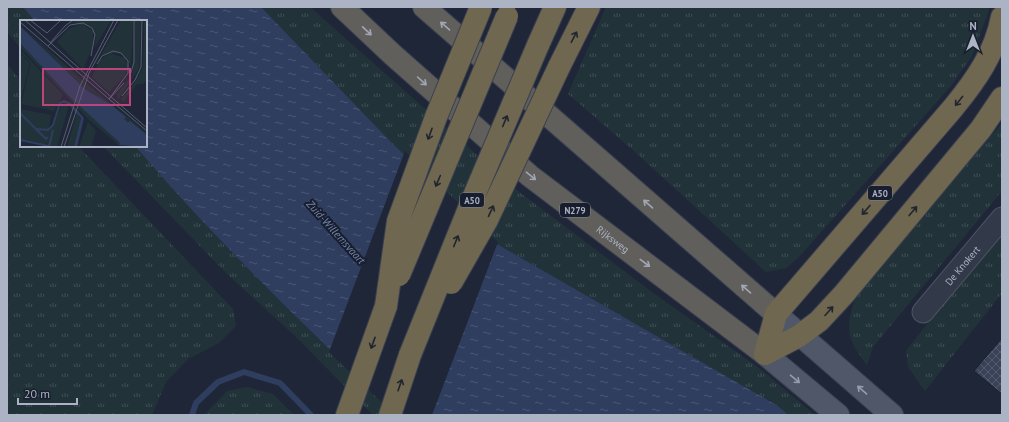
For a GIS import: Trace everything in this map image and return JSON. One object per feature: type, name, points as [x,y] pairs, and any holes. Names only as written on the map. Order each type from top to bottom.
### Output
[{"type":"highway","name":"Rijksweg","points":[[342,7],[422,81],[530,176],[765,354]]},
{"type":"highway","points":[[424,7],[776,314]]},
{"type":"highway","points":[[386,306],[398,221],[436,117],[481,7]]},
{"type":"highway","name":"A50","points":[[390,415],[410,355],[476,191],[555,7]]},
{"type":"highway","name":"A50","points":[[410,355],[487,220],[589,7]]},
{"type":"highway","points":[[347,415],[386,306],[509,12]]},
{"type":"highway","name":"A50","points":[[765,354],[776,314],[968,89],[990,55],[999,33],[1002,17]]},
{"type":"highway","points":[[765,354],[799,336],[819,321],[844,294],[981,129],[1002,98]]},
{"type":"main road","points":[[776,314],[799,336],[892,415]]},
{"type":"main road","name":"Rijksweg","points":[[765,354],[838,415]]},
{"type":"street","name":"De Knokert","points":[[923,312],[1002,218]]},
{"type":"green space","points":[[7,7],[23,7],[34,20],[20,20],[20,47],[7,32]]},
{"type":"green space","points":[[261,7],[310,7],[518,191],[656,295],[759,368],[815,415],[788,415],[778,406],[497,244],[452,198],[391,142]]},
{"type":"green space","points":[[606,7],[989,7],[972,56],[950,87],[798,258],[786,268],[766,272],[634,151],[568,94]]},
{"type":"green space","points":[[7,64],[20,80],[20,147],[79,147],[233,309],[236,326],[219,343],[188,359],[166,382],[152,415],[7,415]]},
{"type":"green space","points":[[1002,123],[1002,191],[873,347],[867,365],[855,348],[850,334],[850,318],[855,299]]},
{"type":"green space","points":[[104,147],[136,147],[197,216],[230,250],[296,317],[398,415],[373,415],[295,336],[226,273]]},
{"type":"green space","points":[[1002,234],[1002,293],[925,391],[908,367],[906,351]]},
{"type":"green space","points":[[247,387],[273,394],[294,415],[204,415],[227,391]]},
{"type":"water","name":"Zuid-Willemsvaart","points":[[23,7],[261,7],[391,142],[497,244],[778,406],[788,415],[398,415],[296,317],[230,250],[197,216],[136,147],[147,147],[147,20],[34,20]]},
{"type":"pier","points":[[405,151],[498,242],[432,415],[395,415],[329,352]]},
{"type":"pier","points":[[316,390],[338,414],[339,415],[306,415]]},
{"type":"building","points":[[1002,338],[1002,394],[974,371]]},
{"type":"waterway","points":[[192,415],[196,403],[218,382],[244,372],[280,383],[311,415]]}]
